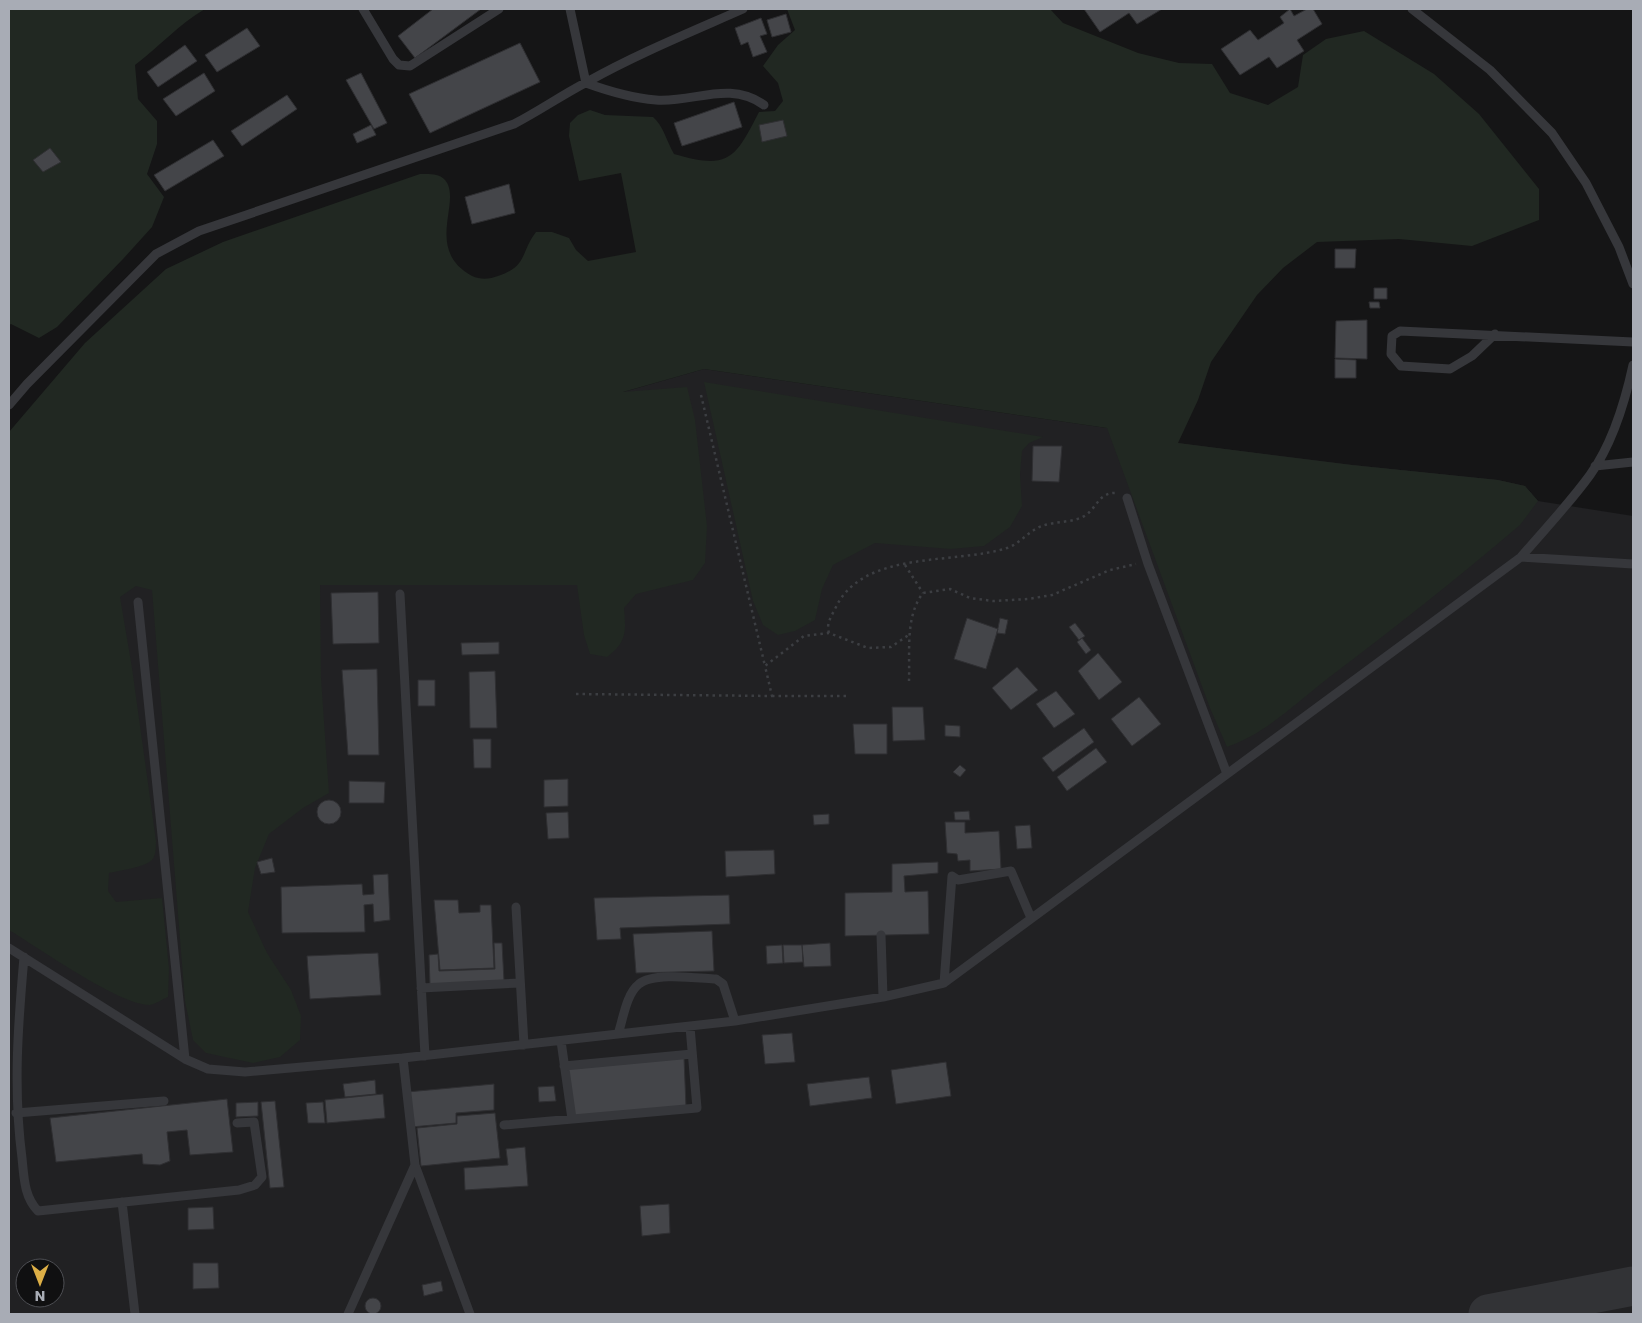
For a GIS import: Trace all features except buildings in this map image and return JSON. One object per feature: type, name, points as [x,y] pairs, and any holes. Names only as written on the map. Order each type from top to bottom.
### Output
[{"type":"lane","points":[[362,9],[393,59],[399,65],[410,66],[498,9]]},
{"type":"lane","points":[[570,9],[586,82]]},
{"type":"lane","points":[[573,19],[576,9]]},
{"type":"lane","points":[[9,405],[27,384],[156,254],[199,231],[514,124],[552,104],[586,82],[647,51],[743,9]]},
{"type":"lane","points":[[1412,9],[1490,70],[1552,133],[1586,182],[1619,247],[1633,284]]},
{"type":"lane","points":[[586,82],[607,91],[656,100],[676,100],[725,92],[742,94],[764,105]]},
{"type":"lane","points":[[1494,334],[1472,356],[1450,369],[1401,366],[1392,354],[1392,336],[1400,331],[1494,334],[1633,342]]},
{"type":"lane","points":[[9,948],[185,1059],[208,1069],[246,1072],[425,1056],[735,1021],[883,997],[944,984],[1521,557],[1563,509],[1595,466],[1614,429],[1627,392],[1633,365]]},
{"type":"lane","points":[[1595,466],[1633,462]]},
{"type":"lane","points":[[1126,498],[1148,564],[1227,774]]},
{"type":"lane","points":[[1521,557],[1633,564]]},
{"type":"lane","points":[[400,594],[425,1056]]},
{"type":"lane","points":[[138,602],[185,1059]]},
{"type":"lane","points":[[944,984],[952,876],[958,880],[1012,871],[1031,918]]},
{"type":"lane","points":[[516,906],[524,1045]]},
{"type":"lane","points":[[881,935],[883,997]]},
{"type":"lane","points":[[24,956],[18,1024],[16,1113],[26,1190],[30,1203],[38,1211],[239,1190],[255,1185],[262,1177],[254,1122],[237,1122]]},
{"type":"lane","points":[[618,1034],[632,992],[639,984],[652,978],[716,979],[723,984],[735,1021]]},
{"type":"lane","points":[[421,988],[520,984]]},
{"type":"lane","points":[[504,1125],[697,1108],[690,1026]]},
{"type":"lane","points":[[560,1041],[572,1119]]},
{"type":"lane","points":[[564,1066],[692,1054]]},
{"type":"lane","points":[[403,1058],[415,1165],[470,1314]]},
{"type":"lane","points":[[16,1113],[164,1101]]},
{"type":"lane","points":[[348,1314],[415,1165]]},
{"type":"lane","points":[[122,1202],[135,1314]]},
{"type":"path","points":[[702,395],[772,696]]},
{"type":"path","points":[[829,633],[827,626],[837,604],[856,582],[878,570],[941,557],[995,552],[1010,548],[1039,527],[1084,516],[1093,509],[1100,497],[1110,492],[1120,493],[1126,498]]},
{"type":"path","points":[[909,681],[910,634],[914,604],[923,593],[950,589],[970,598],[994,601],[1028,599],[1052,595],[1129,564],[1148,564]]},
{"type":"path","points":[[905,565],[923,593]]},
{"type":"path","points":[[765,666],[804,636],[829,633],[868,648],[891,647],[910,634]]},
{"type":"path","points":[[576,694],[848,696]]},
{"type":"shaded area","points":[[9,9],[205,9],[186,22],[135,65],[138,99],[157,121],[157,144],[147,174],[164,197],[152,227],[57,327],[39,338],[11,324],[9,325]]},
{"type":"shaded area","points":[[787,9],[1050,9],[1063,23],[1138,53],[1179,63],[1212,64],[1230,93],[1268,105],[1298,87],[1303,55],[1326,39],[1364,31],[1434,74],[1479,114],[1539,189],[1539,220],[1472,246],[1399,239],[1317,242],[1283,268],[1257,295],[1211,362],[1198,400],[1178,443],[1352,465],[1498,480],[1525,486],[1538,501],[1520,525],[1425,604],[1280,717],[1254,734],[1227,747],[1210,708],[1107,428],[704,369],[623,392],[687,387],[695,420],[707,526],[705,563],[693,580],[636,594],[624,608],[625,630],[622,641],[614,652],[607,657],[590,654],[584,635],[577,585],[320,585],[321,678],[329,793],[303,808],[269,834],[255,868],[248,912],[267,953],[291,990],[301,1016],[300,1040],[280,1057],[253,1063],[206,1053],[193,1040],[185,1001],[152,590],[136,586],[120,597],[132,668],[156,851],[149,862],[138,867],[109,873],[108,891],[116,902],[162,898],[169,969],[168,997],[150,1005],[137,1003],[120,996],[79,974],[9,930],[9,432],[85,343],[166,269],[223,242],[420,174],[437,175],[445,180],[449,189],[450,200],[447,239],[450,253],[458,265],[472,276],[482,279],[492,278],[514,268],[519,263],[536,232],[552,232],[569,238],[576,250],[588,261],[636,252],[621,173],[579,181],[569,136],[570,123],[578,115],[590,110],[605,115],[653,117],[662,129],[674,154],[707,161],[728,157],[743,141],[759,112],[775,111],[783,101],[778,83],[763,66],[778,45],[795,30]]},
{"type":"shaded area","points":[[704,369],[1107,428],[1177,443],[1352,465],[1498,480],[1525,486],[1538,501],[1633,516],[1633,1314],[9,1314],[9,643],[74,607],[620,393]]},
{"type":"shaded area","points":[[704,382],[1043,437],[1029,443],[1022,451],[1020,474],[1022,506],[1010,527],[984,546],[951,549],[875,543],[833,565],[822,589],[815,620],[795,631],[778,635],[763,625],[753,601]]},
{"type":"taxiway","points":[[1488,1314],[1633,1286]]}]
